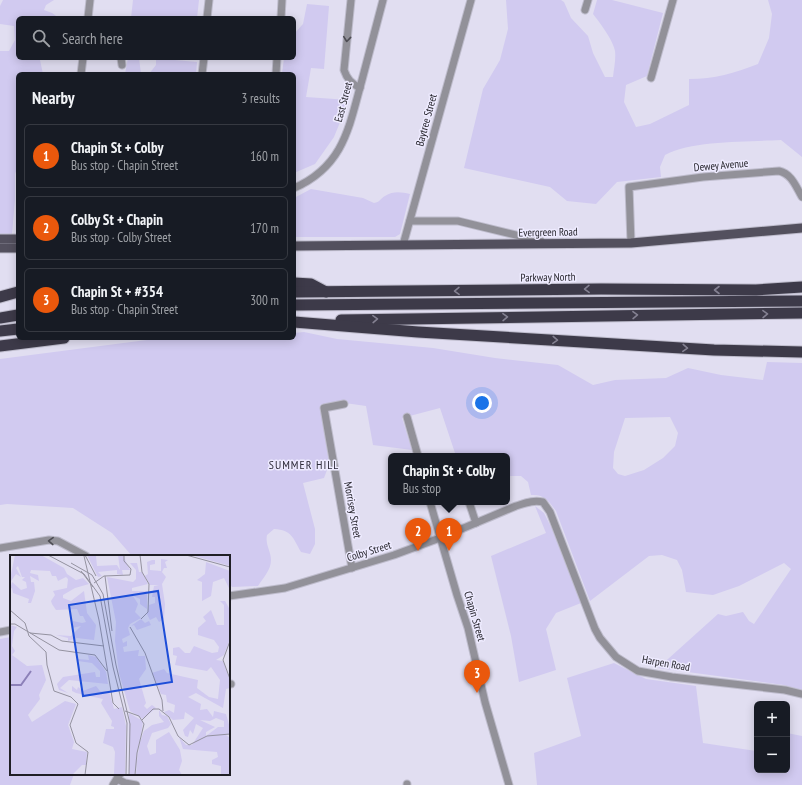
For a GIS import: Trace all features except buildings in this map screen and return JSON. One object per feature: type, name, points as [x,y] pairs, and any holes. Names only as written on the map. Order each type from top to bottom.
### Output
[{"type":"highway","points":[[756,290],[785,281],[802,279]]},
{"type":"highway","points":[[296,283],[311,284],[328,293]]},
{"type":"highway","name":"Parkway North","points":[[296,292],[328,293],[601,289],[756,290],[802,286]]},
{"type":"highway","points":[[0,297],[16,293]]},
{"type":"highway","points":[[738,301],[802,296]]},
{"type":"highway","points":[[296,305],[802,300]]},
{"type":"highway","points":[[296,322],[396,318],[802,314]]},
{"type":"highway","points":[[0,318],[16,315]]},
{"type":"highway","points":[[296,322],[449,334],[706,349],[802,352]]},
{"type":"highway","points":[[0,331],[16,329]]},
{"type":"highway","points":[[0,346],[48,340]]},
{"type":"highway","points":[[759,351],[802,346]]},
{"type":"main road","name":"Evergreen Road","points":[[296,246],[631,243],[802,228]]},
{"type":"main road","points":[[0,239],[16,239]]},
{"type":"main road","points":[[0,248],[16,248]]},
{"type":"street","points":[[88,16],[90,0]]},
{"type":"street","points":[[207,16],[209,0]]},
{"type":"street","points":[[281,16],[282,0]]},
{"type":"street","points":[[351,0],[344,70],[349,81],[360,88]]},
{"type":"street","name":"East Street","points":[[296,187],[317,175],[328,164],[338,151],[348,131],[383,0]]},
{"type":"street","name":"Baytree Street","points":[[403,246],[471,0]]},
{"type":"street","points":[[585,10],[588,0]]},
{"type":"street","points":[[652,78],[673,0]]},
{"type":"street","points":[[81,72],[83,60]]},
{"type":"street","points":[[202,72],[204,60]]},
{"type":"street","points":[[276,72],[277,60]]},
{"type":"street","name":"Dewey Avenue","points":[[631,243],[630,187],[703,177],[779,171],[784,172],[791,178],[802,198]]},
{"type":"street","points":[[410,221],[458,221],[551,244]]},
{"type":"street","name":"Morrisey Street","points":[[344,404],[324,408],[352,568]]},
{"type":"street","points":[[407,417],[417,453]]},
{"type":"street","name":"Colby Street","points":[[230,596],[285,588],[394,555],[440,538],[516,506],[533,501]]},
{"type":"street","name":"Harpen Road","points":[[533,501],[543,502],[550,512],[595,629],[607,648],[616,657],[638,671],[672,677],[785,690],[802,694]]},
{"type":"street","name":"Chapin Street","points":[[431,505],[468,628],[485,702],[509,784]]},
{"type":"street","points":[[470,505],[476,523]]},
{"type":"street","points":[[0,548],[49,540],[58,541],[84,555]]},
{"type":"street","points":[[0,632],[10,630]]},
{"type":"street","points":[[117,779],[125,783],[136,785]]},
{"type":"shaded area","points":[[3,0],[54,0],[46,5],[44,10],[56,16],[16,16],[16,60],[40,60],[43,72],[16,72],[16,171],[12,234],[0,234],[0,51],[9,51],[15,40],[14,26],[0,24],[0,6]]},
{"type":"shaded area","points":[[133,0],[199,0],[197,16],[131,16]]},
{"type":"shaded area","points":[[506,0],[561,0],[564,2],[571,18],[588,36],[593,53],[605,77],[613,77],[615,51],[609,37],[593,14],[597,0],[612,0],[663,13],[647,76],[626,85],[624,102],[636,127],[650,124],[689,105],[689,79],[724,75],[758,64],[769,38],[772,14],[768,0],[802,0],[802,157],[781,140],[705,144],[690,147],[665,155],[660,167],[661,177],[617,182],[596,204],[567,201],[550,187],[464,168],[483,89],[500,60],[508,29]]},
{"type":"shaded area","points":[[307,4],[329,6],[324,69],[311,68],[306,97],[349,100],[334,137],[315,164],[296,172],[296,72],[282,72],[284,60],[296,60],[296,32],[303,24]]},
{"type":"shaded area","points":[[128,60],[139,60],[141,72],[125,72]]},
{"type":"shaded area","points":[[156,60],[197,62],[196,72],[151,72],[156,65]]},
{"type":"shaded area","points":[[311,189],[363,198],[374,203],[391,193],[400,192],[410,194],[400,234],[395,237],[296,237],[296,197]]},
{"type":"shaded area","points":[[304,332],[337,339],[433,348],[495,358],[558,365],[593,385],[615,380],[666,378],[688,368],[721,375],[763,380],[767,362],[802,363],[802,690],[784,685],[658,668],[718,614],[726,616],[743,612],[749,621],[754,624],[791,569],[784,563],[739,586],[713,595],[686,592],[682,570],[677,560],[662,555],[649,556],[590,601],[556,511],[551,504],[543,497],[531,495],[528,482],[521,476],[510,476],[510,453],[455,453],[440,408],[402,418],[412,450],[373,445],[366,406],[345,403],[321,412],[330,469],[327,470],[324,478],[303,483],[315,529],[315,544],[310,554],[301,552],[294,539],[288,533],[274,529],[267,535],[271,564],[258,586],[232,587],[230,584],[230,555],[131,555],[112,533],[73,508],[7,504],[0,505],[0,359],[147,340],[296,340],[296,333]],"holes":[[[670,417],[678,433],[675,446],[663,458],[644,470],[625,476],[618,474],[613,468],[614,452],[625,418]]]},
{"type":"shaded area","points":[[535,506],[544,513],[552,529],[581,603],[556,613],[546,629],[556,670],[519,682],[511,636],[491,556],[546,533]]},
{"type":"shaded area","points":[[10,637],[10,775],[74,775],[70,785],[0,785],[0,639]]},
{"type":"shaded area","points":[[614,663],[646,679],[696,686],[703,743],[754,751],[754,773],[790,773],[790,734],[802,736],[802,785],[537,785],[534,753],[581,736],[567,678]]},
{"type":"place","name":"Colby St + Chapin","points":[[418,551]]},
{"type":"place","name":"Chapin St + Colby","points":[[449,551]]},
{"type":"place","name":"Chapin St + #354","points":[[477,693]]},
{"type":"district","name":"SUMMER HILL","points":[[304,465]]}]
